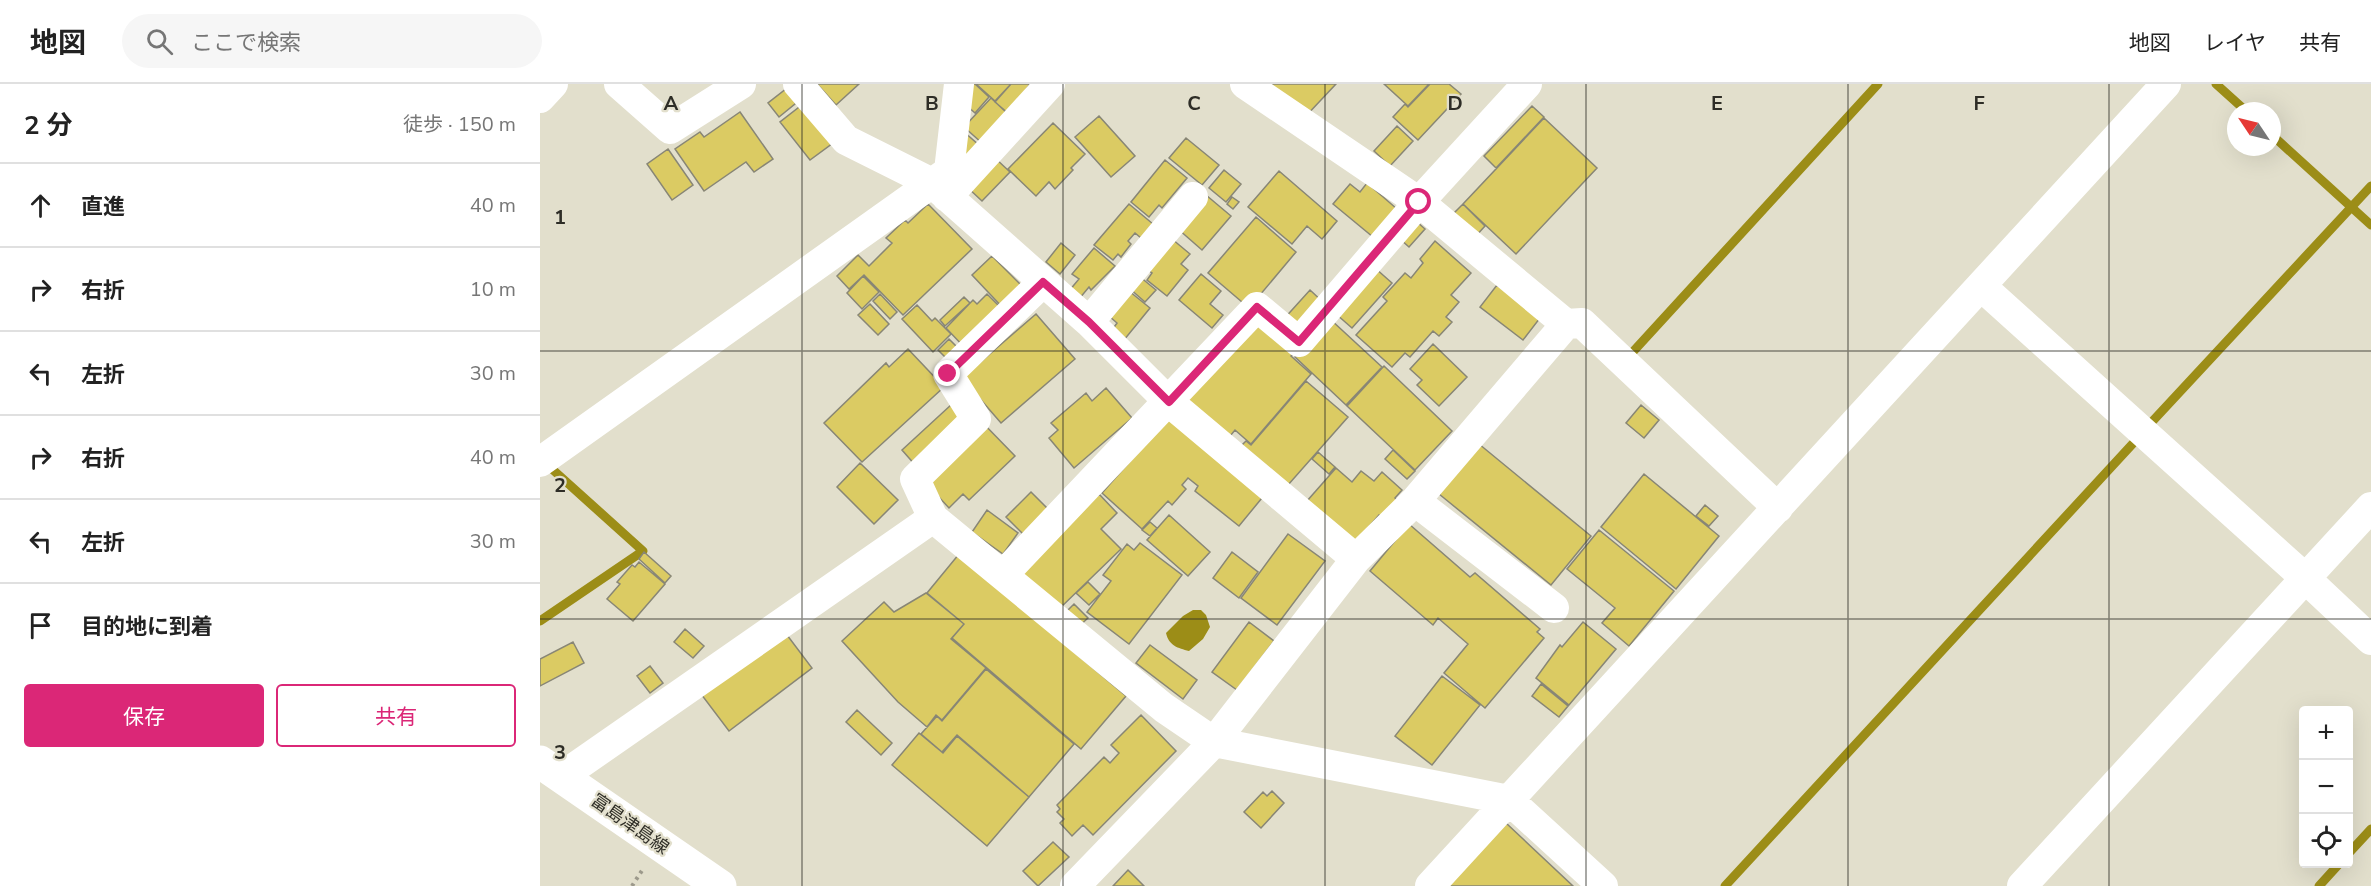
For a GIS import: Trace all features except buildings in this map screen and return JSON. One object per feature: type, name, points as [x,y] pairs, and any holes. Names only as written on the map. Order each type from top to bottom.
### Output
[{"type":"main road","name":"富島津島線","points":[[551,769],[720,886]]},
{"type":"street","points":[[540,98],[553,84]]},
{"type":"street","points":[[620,84],[670,129],[741,84]]},
{"type":"street","points":[[798,84],[846,140],[939,190],[1089,322],[1169,402],[1356,559]]},
{"type":"street","points":[[939,190],[949,171],[959,84]]},
{"type":"street","points":[[540,462],[939,190],[1050,84]]},
{"type":"street","points":[[1245,84],[1419,202],[1566,324],[1582,323],[1778,508]]},
{"type":"street","points":[[1003,575],[1257,307],[1299,342],[1419,202],[1527,84]]},
{"type":"street","points":[[1430,886],[2166,84]]},
{"type":"street","points":[[1089,322],[1193,198]]},
{"type":"street","points":[[1043,282],[948,374],[976,419],[915,479],[933,518],[1164,708],[1214,742],[1509,800],[1603,886]]},
{"type":"street","points":[[1981,286],[2371,640]]},
{"type":"street","points":[[1075,886],[1214,742],[1356,559],[1416,501],[1566,324]]},
{"type":"street","points":[[1416,501],[1554,608]]},
{"type":"street","points":[[2022,886],[2371,507]]},
{"type":"street","points":[[551,769],[933,518]]},
{"type":"shaded area","points":[[1193,610],[1201,610],[1206,615],[1210,627],[1203,639],[1189,651],[1172,644],[1166,633],[1183,616]]},
{"type":"waterway","points":[[1630,355],[1878,84]]},
{"type":"waterway","points":[[2216,84],[2236,102]]},
{"type":"waterway","points":[[2281,143],[2371,225]]},
{"type":"waterway","points":[[2149,425],[2371,186]]},
{"type":"waterway","points":[[1725,886],[2138,438]]},
{"type":"waterway","points":[[540,621],[643,551],[552,469]]},
{"type":"waterway","points":[[2353,849],[2371,829]]},
{"type":"waterway","points":[[2319,886],[2335,868]]},
{"type":"route","points":[[948,374],[1043,282],[1089,322],[1169,402],[1257,307],[1299,342],[1419,202]]}]
